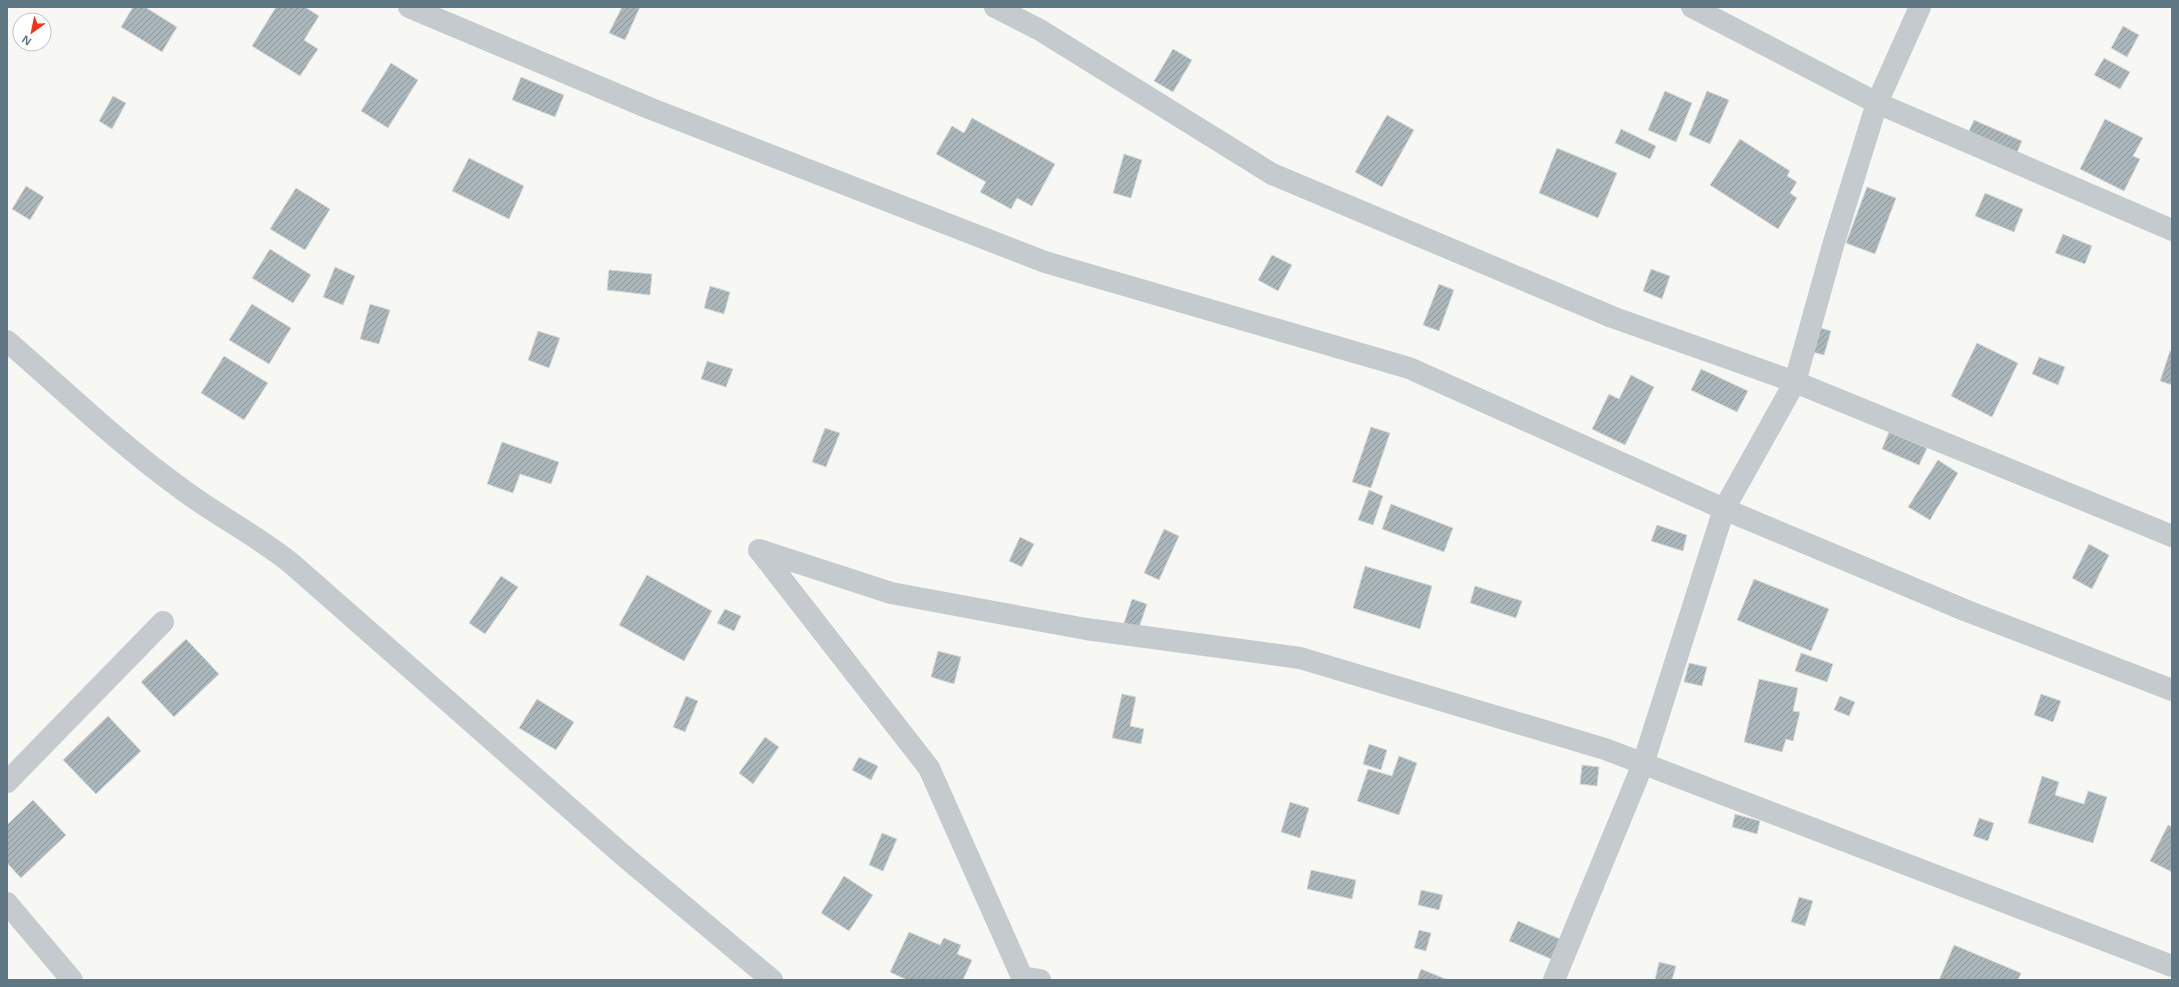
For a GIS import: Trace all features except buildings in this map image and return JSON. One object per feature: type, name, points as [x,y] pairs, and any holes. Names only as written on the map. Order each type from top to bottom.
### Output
[{"type":"street","points":[[409,7],[649,108],[1044,262],[1409,368],[1724,509],[1967,611],[2172,690]]},
{"type":"street","points":[[996,7],[1040,30],[1272,174],[1612,317],[1795,382],[2172,536]]},
{"type":"street","points":[[1692,7],[1877,103],[2172,230]]},
{"type":"street","points":[[1554,980],[1643,764],[1724,509],[1795,382],[1834,242],[1877,103],[1920,7]]},
{"type":"street","points":[[7,341],[106,428],[179,488],[268,544],[292,564],[624,856],[772,980]]},
{"type":"street","points":[[1040,980],[1022,977],[929,768],[759,550],[891,594],[1086,629],[1300,658],[1605,749],[2172,966]]},
{"type":"street","points":[[7,782],[163,622]]},
{"type":"street","points":[[7,903],[72,980]]}]
